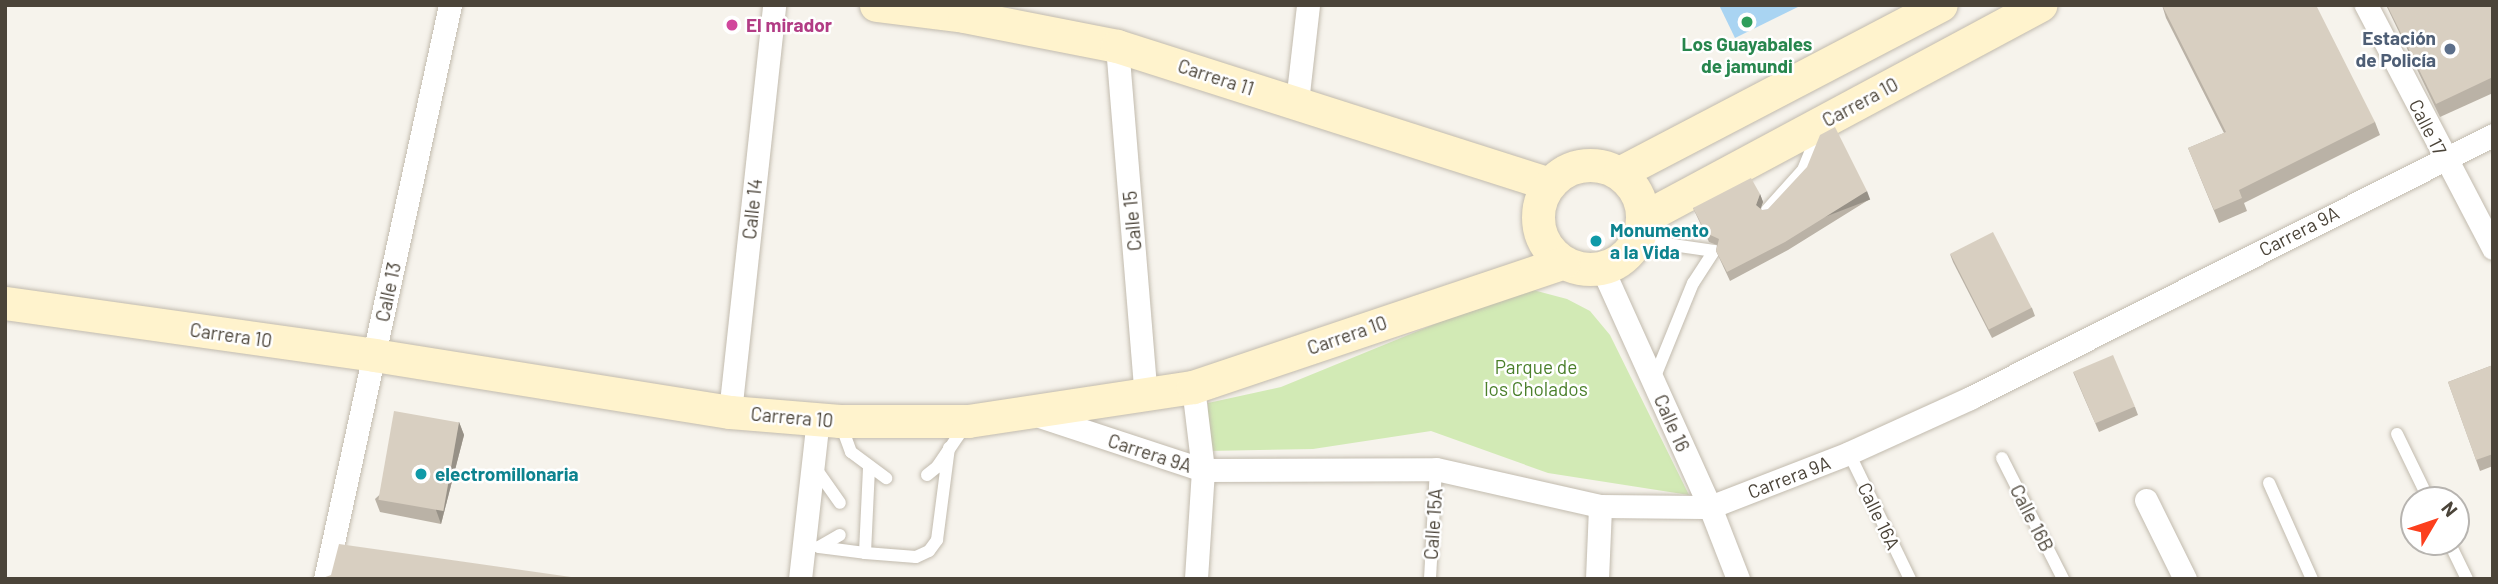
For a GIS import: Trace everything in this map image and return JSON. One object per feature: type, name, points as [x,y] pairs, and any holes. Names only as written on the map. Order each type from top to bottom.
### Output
[{"type":"main road","name":"Carrera 11","points":[[876,5],[972,10],[1117,46],[1549,184]]},
{"type":"main road","points":[[1619,173],[1941,5]]},
{"type":"main road","name":"Carrera 10","points":[[1640,229],[1823,122],[2040,5]]},
{"type":"main road","points":[[1595,164],[1619,173],[1637,192],[1640,229],[1623,258],[1602,268],[1582,269],[1564,262],[1549,248],[1539,228],[1539,205],[1549,184],[1569,168],[1595,164]]},
{"type":"main road","name":"Carrera 10","points":[[5,303],[374,355],[730,412],[829,420],[968,421],[1193,387],[1564,262]]},
{"type":"street","name":"Calle 13","points":[[325,579],[450,5]]},
{"type":"street","name":"Calle 14","points":[[730,412],[774,5]]},
{"type":"street","points":[[1297,102],[1308,5]]},
{"type":"street","name":"Calle 17","points":[[2366,5],[2444,159],[2493,248]]},
{"type":"street","name":"Calle 15","points":[[1117,46],[1146,396]]},
{"type":"street","name":"Carrera 9A","points":[[1025,411],[1203,470],[1436,469],[1600,506],[1710,507],[1849,453],[1970,398],[2493,135]]},
{"type":"street","name":"Calle 16","points":[[1602,268],[1710,507],[1738,579]]},
{"type":"street","points":[[1193,387],[1203,470],[1196,579]]},
{"type":"street","points":[[800,579],[811,551],[811,463],[829,420]]},
{"type":"street","points":[[2146,500],[2185,579]]},
{"type":"street","points":[[1597,579],[1600,506]]},
{"type":"lane","points":[[1767,210],[1802,170],[1823,122]]},
{"type":"lane","points":[[1640,229],[1714,251],[1693,283],[1653,381]]},
{"type":"lane","points":[[829,420],[851,452],[887,478]]},
{"type":"lane","points":[[927,475],[937,467],[968,421]]},
{"type":"lane","points":[[2397,434],[2422,486]]},
{"type":"lane","points":[[811,551],[916,557],[929,551],[937,540],[949,448]]},
{"type":"lane","name":"Calle 16A","points":[[1849,453],[1910,579]]},
{"type":"lane","name":"Calle 16B","points":[[2002,458],[2063,579]]},
{"type":"lane","points":[[811,463],[840,503]]},
{"type":"lane","points":[[866,554],[869,467]]},
{"type":"lane","name":"Calle 15A","points":[[1430,579],[1436,469]]},
{"type":"lane","points":[[2269,483],[2312,579]]},
{"type":"lane","points":[[811,551],[840,535]]},
{"type":"lane","points":[[2456,556],[2467,579]]},
{"type":"green space","name":"Parque de los Cholados","points":[[1533,290],[1567,299],[1590,311],[1610,335],[1689,495],[1548,473],[1431,431],[1313,449],[1207,451],[1208,403],[1281,387],[1501,297]]},
{"type":"water","name":"Los Guayabales de jamundi","points":[[1719,5],[1802,5],[1735,38]]},
{"type":"building","points":[[2162,5],[2316,5],[2375,122],[2239,190],[2242,198],[2214,210],[2188,148],[2226,132]]},
{"type":"building","name":"Estación de Policía","points":[[2387,5],[2493,5],[2493,77],[2436,104]]},
{"type":"building","points":[[1835,127],[1867,191],[1785,242],[1727,272],[1716,251],[1719,239],[1706,233],[1693,208],[1751,178],[1760,194],[1756,205],[1767,210],[1807,167],[1820,135]]},
{"type":"building","points":[[1993,232],[2032,308],[1989,330],[1950,254]]},
{"type":"building","points":[[2113,355],[2135,407],[2095,423],[2073,372]]},
{"type":"building","points":[[2493,365],[2493,454],[2476,460],[2448,382]]},
{"type":"building","name":"electromillonaria","points":[[394,411],[459,422],[443,511],[378,500]]},
{"type":"building","points":[[339,544],[578,579],[320,579],[331,575]]},
{"type":"place","name":"Los Guayabales de jamundi","points":[[1747,22]]},
{"type":"place","name":"El mirador","points":[[732,25]]},
{"type":"place","name":"Estación de Policía","points":[[2450,49]]},
{"type":"place","name":"Monumento a la Vida","points":[[1596,241]]},
{"type":"place","name":"electromillonaria","points":[[421,474]]}]
